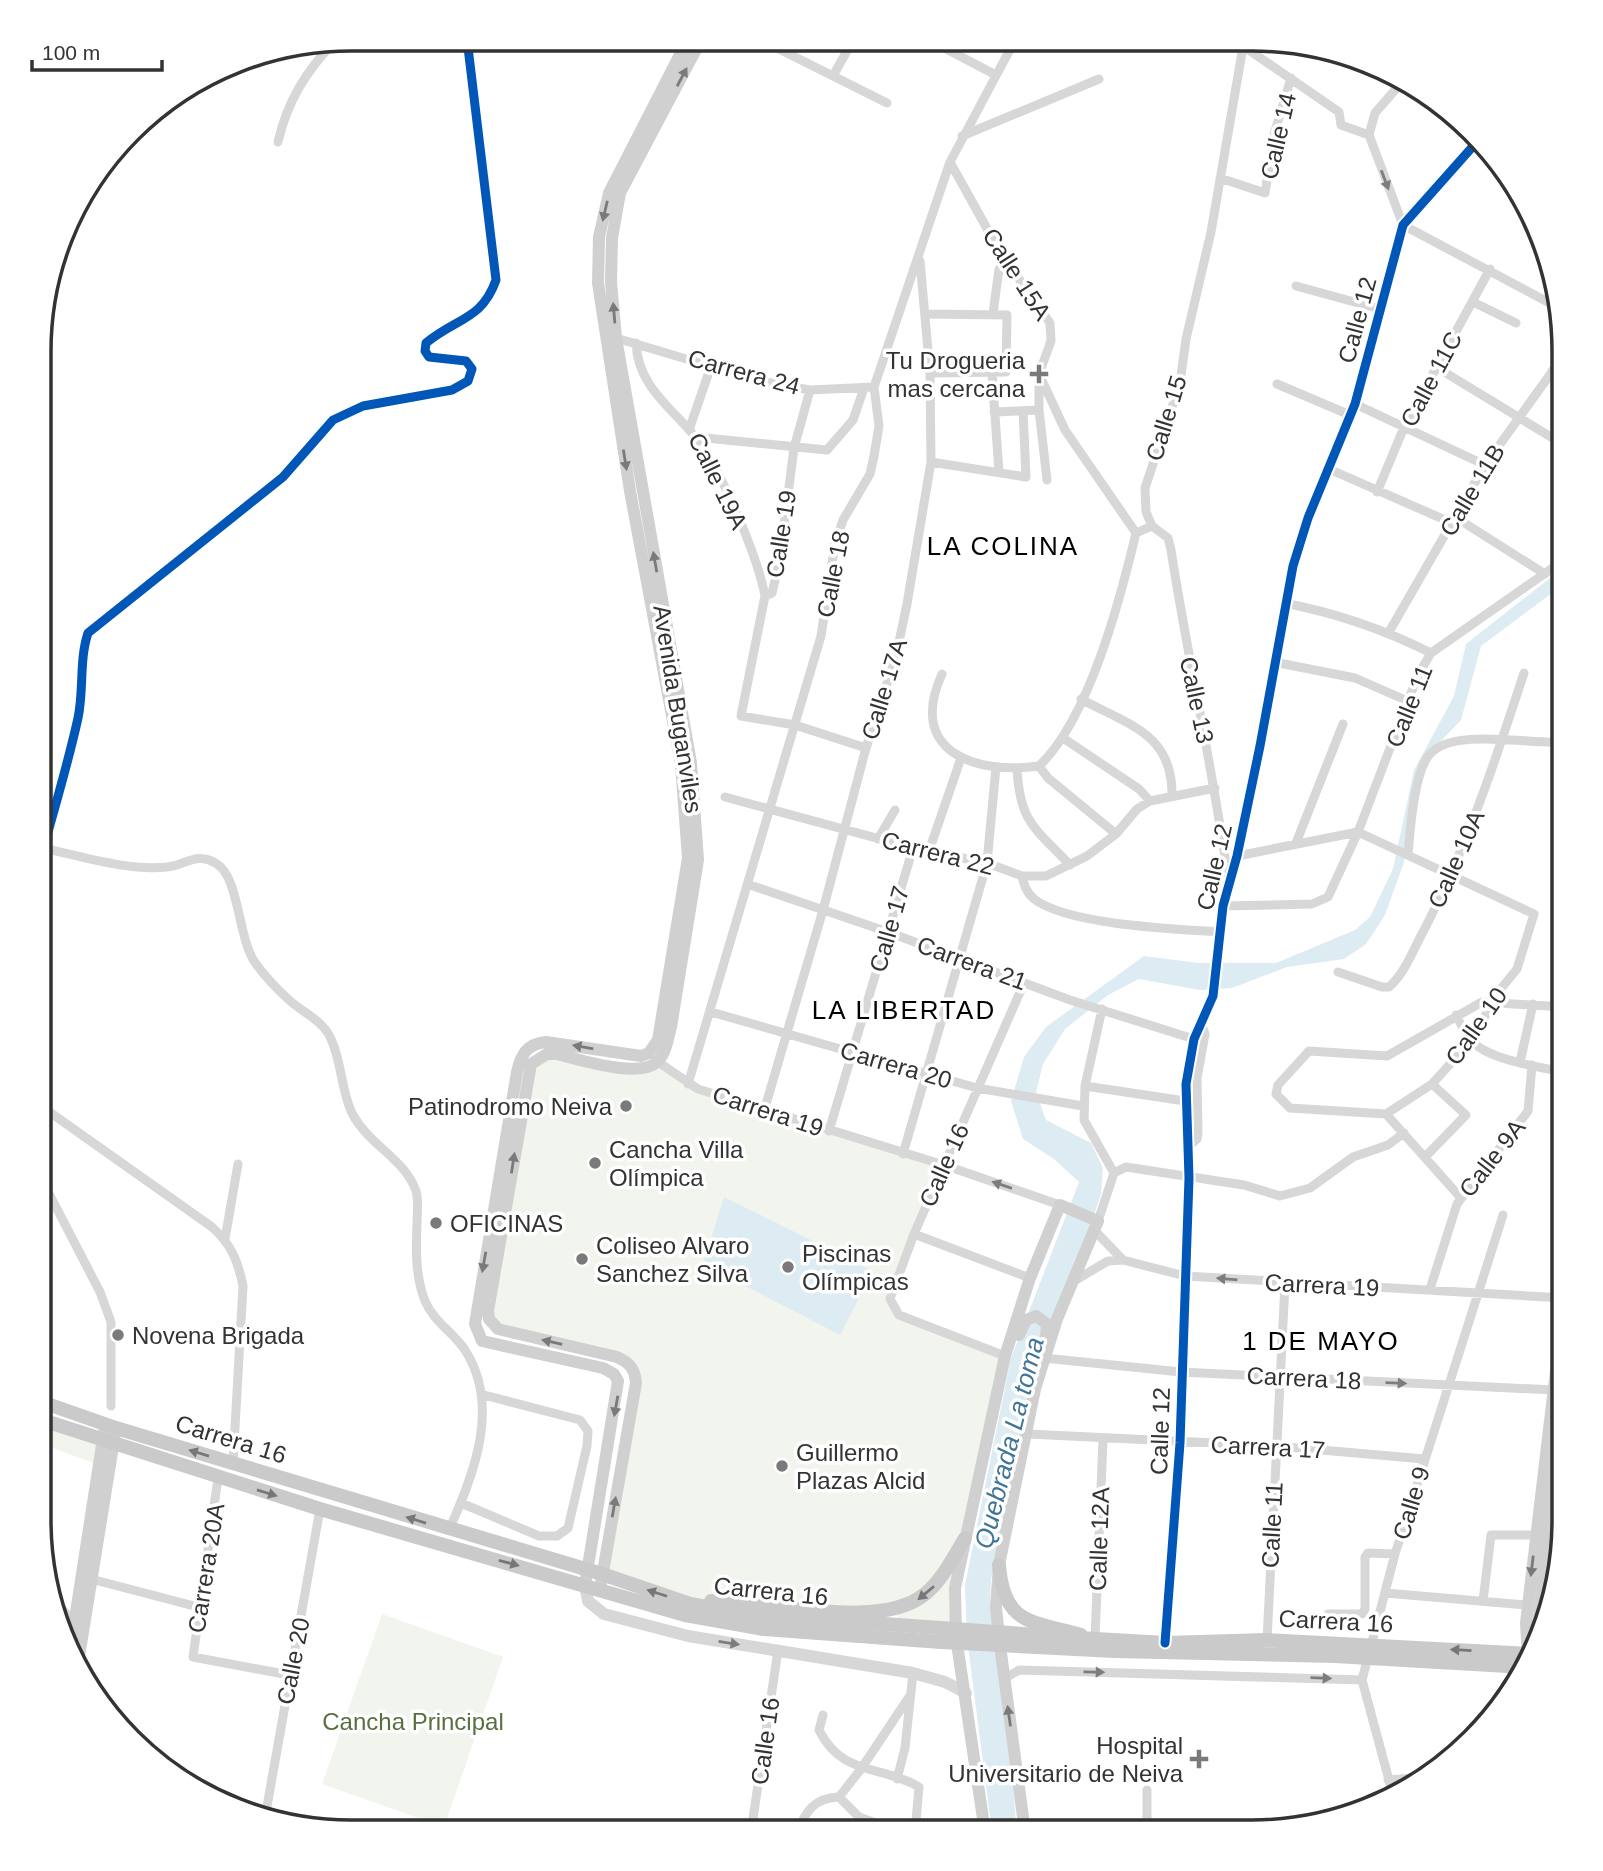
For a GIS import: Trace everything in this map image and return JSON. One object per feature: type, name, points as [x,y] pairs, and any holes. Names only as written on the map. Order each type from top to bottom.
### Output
[{"type":"main road","name":"Avenida Buganviles","points":[[653,1058],[688,858],[681,764],[597,283],[599,248],[609,192],[682,51]]},
{"type":"main road","name":"Avenida Buganviles","points":[[653,1058],[665,1049],[671,1027],[698,860],[691,763],[616,338],[611,249],[620,193],[695,51]]},
{"type":"main road","points":[[594,1580],[618,1381],[614,1374],[603,1368],[482,1341],[476,1332],[475,1315],[514,1085],[523,1054],[535,1043],[546,1042],[653,1058]]},
{"type":"main road","points":[[594,1580],[636,1383],[635,1373],[631,1366],[617,1357],[498,1329],[489,1319],[488,1311],[531,1065],[547,1054],[634,1069],[653,1058]]},
{"type":"main road","points":[[983,1820],[954,1614],[955,1588],[1005,1356],[1030,1278],[1063,1206]]},
{"type":"main road","name":"Carrera 19","points":[[1063,1206],[1095,1223]]},
{"type":"main road","points":[[1035,1389],[1095,1223]]},
{"type":"main road","points":[[1002,1375],[1026,1320],[1040,1318],[1047,1329],[1028,1434],[999,1565],[996,1607],[1023,1820]]},
{"type":"main road","name":"Carrera 16","points":[[51,1405],[449,1530],[722,1623],[1165,1643],[1267,1640],[1371,1652]]},
{"type":"main road","name":"Carrera 16","points":[[51,1423],[320,1509],[690,1604],[765,1617],[869,1629],[941,1642],[1115,1651],[1371,1652],[1518,1659]]},
{"type":"main road","points":[[78,1644],[111,1426]]},
{"type":"main road","points":[[75,1637],[91,1579],[107,1442]]},
{"type":"main road","points":[[1527,1640],[1527,1605],[1542,1534],[1552,1456]]},
{"type":"main road","points":[[1539,1608],[1542,1534]]},
{"type":"main road","points":[[690,1604],[713,1601],[864,1612],[898,1610],[913,1603],[935,1585],[965,1538]]},
{"type":"main road","points":[[999,1565],[1004,1598],[1023,1618],[1089,1638]]},
{"type":"street","points":[[278,142],[284,116],[297,88],[327,51]]},
{"type":"street","points":[[51,817],[78,717],[84,673],[83,650],[89,634],[283,477],[333,420],[363,406],[452,390],[468,381],[472,369],[466,361],[451,357],[429,357],[425,351],[426,343],[439,332],[474,316],[490,296],[496,280],[468,51]]},
{"type":"street","points":[[783,51],[887,103]]},
{"type":"street","points":[[833,76],[847,51]]},
{"type":"street","points":[[950,51],[996,75]]},
{"type":"street","name":"Calle 18","points":[[688,1084],[750,885],[821,636],[835,544],[843,520],[870,474],[879,426],[869,388],[919,257],[950,162],[1009,51]]},
{"type":"street","name":"Calle 15","points":[[1152,526],[1146,512],[1145,488],[1180,383],[1186,339],[1220,178],[1242,51]]},
{"type":"street","points":[[1253,51],[1339,112],[1341,125],[1369,135]]},
{"type":"street","name":"Calle 14","points":[[1220,178],[1265,193],[1275,131],[1291,78]]},
{"type":"street","points":[[962,136],[1099,79]]},
{"type":"street","points":[[1397,88],[1375,113],[1369,135],[1403,225],[1548,301]]},
{"type":"street","name":"Calle 12","points":[[1165,1643],[1180,1443],[1189,1178],[1185,1101],[1194,1039],[1213,996],[1223,906],[1237,856],[1284,603],[1308,518],[1355,404],[1403,225],[1472,147]]},
{"type":"street","name":"Calle 15A","points":[[950,162],[1000,252],[1050,323],[1051,341],[1039,374]]},
{"type":"street","name":"Calle 17A","points":[[764,1111],[823,911],[866,748],[896,656],[931,462],[930,373],[919,257]]},
{"type":"street","points":[[993,313],[999,269]]},
{"type":"street","name":"Calle 11C","points":[[1377,492],[1405,425],[1490,269]]},
{"type":"street","points":[[1296,286],[1380,309]]},
{"type":"street","points":[[1474,302],[1516,323]]},
{"type":"street","points":[[925,314],[1007,315],[1006,372],[930,373]]},
{"type":"street","name":"Carrera 24","points":[[616,338],[761,381],[810,390],[869,388]]},
{"type":"street","points":[[636,343],[637,358],[644,378],[692,433],[794,448],[827,450],[853,420],[869,388]]},
{"type":"street","name":"Calle 19A","points":[[711,366],[692,433],[705,450],[733,508],[762,579],[765,596]]},
{"type":"street","points":[[1436,366],[1552,437]]},
{"type":"street","name":"Calle 11B","points":[[1389,632],[1485,465],[1518,415],[1552,371]]},
{"type":"street","points":[[992,373],[999,472]]},
{"type":"street","points":[[1039,374],[1039,410],[1047,480]]},
{"type":"street","points":[[1039,374],[1065,430],[1136,533]]},
{"type":"street","points":[[1278,384],[1309,395],[1350,415]]},
{"type":"street","name":"Calle 19","points":[[795,725],[741,716],[765,596],[772,593],[779,565],[794,448],[810,390]]},
{"type":"street","points":[[1355,404],[1405,425],[1485,465]]},
{"type":"street","points":[[994,412],[1039,410]]},
{"type":"street","points":[[931,462],[1026,477],[1023,411]]},
{"type":"street","points":[[1329,470],[1377,492],[1453,520],[1545,574]]},
{"type":"street","points":[[1136,533],[1152,526]]},
{"type":"street","name":"Calle 13","points":[[1152,526],[1168,538],[1189,666],[1215,788],[1229,883]]},
{"type":"street","points":[[942,674],[933,702],[933,723],[941,744],[961,758],[996,767],[1017,769],[1039,766],[1063,738],[1102,655],[1136,533]]},
{"type":"street","name":"Calle 11","points":[[1358,832],[1410,702],[1418,675],[1431,653],[1552,569]]},
{"type":"street","points":[[1284,603],[1335,613],[1389,632],[1431,653]]},
{"type":"street","points":[[1275,662],[1355,678],[1410,702]]},
{"type":"street","name":"Calle 10A","points":[[1338,972],[1382,987],[1395,982],[1453,875],[1524,673]]},
{"type":"street","points":[[1081,699],[1155,740],[1172,771],[1172,794]]},
{"type":"street","points":[[1296,843],[1343,723]]},
{"type":"street","points":[[795,725],[866,748]]},
{"type":"street","points":[[1063,738],[1139,789],[1150,801]]},
{"type":"street","points":[[1408,855],[1425,761],[1440,747],[1458,741],[1552,743]]},
{"type":"street","points":[[929,851],[961,758]]},
{"type":"street","points":[[1039,766],[1048,778],[1116,834]]},
{"type":"street","points":[[903,1154],[924,1073],[961,959],[987,863],[996,767]]},
{"type":"street","points":[[1017,769],[1019,800],[1026,817],[1070,865]]},
{"type":"street","points":[[1022,876],[1046,876],[1070,865],[1116,834],[1137,809],[1150,801],[1172,794],[1215,788]]},
{"type":"street","name":"Carrera 22","points":[[725,797],[913,848],[987,863],[1022,876],[1024,889],[1034,899],[1069,914],[1164,929],[1220,932]]},
{"type":"street","points":[[878,839],[895,810]]},
{"type":"street","points":[[1237,856],[1358,832],[1453,875]]},
{"type":"street","points":[[1223,906],[1322,902],[1336,884],[1358,832]]},
{"type":"street","name":"Calle 17","points":[[829,1131],[913,848]]},
{"type":"street","points":[[51,852],[133,867],[169,867],[190,858],[203,858],[225,870],[239,924],[253,959],[288,1000],[328,1032],[340,1063],[352,1114],[376,1144],[408,1171],[418,1195],[416,1264],[425,1301],[440,1326],[467,1354],[477,1370],[484,1395],[473,1468],[449,1530]]},
{"type":"street","name":"Calle 10","points":[[1386,1114],[1432,1084],[1471,1041],[1517,969],[1534,914],[1453,875]]},
{"type":"street","name":"Carrera 21","points":[[750,885],[888,932],[1070,1000],[1194,1039]]},
{"type":"street","name":"Calle 16","points":[[1005,1356],[894,1310],[890,1299],[914,1234],[1024,983]]},
{"type":"street","points":[[1461,1198],[1386,1114],[1290,1108],[1282,1103],[1276,1094],[1278,1085],[1309,1051],[1387,1056],[1456,1014],[1482,1002],[1552,1006]]},
{"type":"street","points":[[1520,1062],[1533,1004]]},
{"type":"street","points":[[1099,1009],[1083,1106],[1087,1130],[1114,1173]]},
{"type":"street","name":"Carrera 20","points":[[711,1012],[977,1088],[1083,1106]]},
{"type":"street","points":[[1456,1014],[1471,1041],[1479,1047],[1520,1062],[1552,1069]]},
{"type":"street","points":[[1187,1148],[1197,1139],[1198,1133],[1198,1078],[1205,1034],[1201,1023]]},
{"type":"street","name":"Carrera 19","points":[[653,1058],[688,1084],[764,1111],[944,1165],[1063,1206]]},
{"type":"street","name":"Calle 9A","points":[[1430,1289],[1453,1210],[1528,1111],[1532,1065]]},
{"type":"street","points":[[1425,1157],[1466,1115],[1432,1084]]},
{"type":"street","points":[[1085,1086],[1185,1101]]},
{"type":"street","points":[[51,1114],[225,1239],[238,1261],[243,1286],[233,1463]]},
{"type":"street","points":[[1095,1223],[1114,1173],[1126,1167],[1244,1185],[1280,1196],[1310,1188],[1353,1157],[1388,1145],[1404,1133]]},
{"type":"street","points":[[225,1239],[238,1164]]},
{"type":"street","points":[[51,1197],[100,1292],[111,1322],[111,1406]]},
{"type":"street","name":"Calle 9","points":[[1390,1786],[1362,1680],[1395,1554],[1503,1215]]},
{"type":"street","name":"Carrera 19","points":[[1095,1223],[1123,1260],[1185,1276],[1285,1284],[1552,1296]]},
{"type":"street","points":[[914,1234],[1030,1278]]},
{"type":"street","points":[[1072,1282],[1108,1261],[1123,1260]]},
{"type":"street","name":"Calle 11","points":[[1267,1640],[1285,1284]]},
{"type":"street","name":"Carrera 18","points":[[1044,1358],[1181,1372],[1552,1392]]},
{"type":"street","points":[[461,1503],[540,1536],[557,1536],[568,1528],[574,1513],[588,1431],[580,1420],[484,1395]]},
{"type":"street","name":"Carrera 17","points":[[1028,1434],[1276,1446],[1424,1459]]},
{"type":"street","name":"Calle 12A","points":[[1089,1638],[1103,1439]]},
{"type":"street","name":"Carrera 20A","points":[[218,1478],[193,1657],[289,1675]]},
{"type":"street","name":"Calle 20","points":[[266,1808],[320,1509]]},
{"type":"street","points":[[1483,1601],[1491,1535],[1552,1534]]},
{"type":"street","points":[[1328,1614],[1362,1614],[1365,1609],[1365,1558],[1368,1553],[1395,1554]]},
{"type":"street","points":[[91,1579],[198,1607]]},
{"type":"street","points":[[594,1580],[588,1601],[604,1614],[688,1636],[914,1673],[945,1682],[966,1693]]},
{"type":"street","points":[[1385,1593],[1527,1605]]},
{"type":"street","points":[[66,1613],[79,1627]]},
{"type":"street","name":"Calle 16","points":[[753,1820],[778,1650]]},
{"type":"street","points":[[1004,1679],[1019,1670],[1362,1680]]},
{"type":"street","points":[[897,1779],[905,1748],[909,1697],[914,1673]]},
{"type":"street","points":[[802,1820],[815,1803],[826,1798],[839,1797],[909,1697]]},
{"type":"street","points":[[823,1715],[819,1730],[828,1746],[861,1769],[913,1784],[920,1791],[916,1820]]},
{"type":"street","points":[[1388,1780],[1404,1779]]},
{"type":"street","points":[[1147,1790],[1147,1820]]},
{"type":"street","points":[[839,1797],[859,1817],[867,1820]]},
{"type":"green space","points":[[547,1054],[614,1066],[657,1062],[688,1084],[944,1165],[892,1291],[894,1310],[1003,1356],[981,1459],[955,1624],[897,1618],[898,1610],[690,1604],[602,1574],[636,1383],[631,1366],[505,1331],[488,1311],[528,1072]]},
{"type":"green space","points":[[51,1423],[102,1439],[99,1465],[51,1447]]},
{"type":"green space","name":"Cancha Principal","points":[[382,1614],[503,1657],[446,1820],[424,1820],[322,1784]]},
{"type":"water","name":"Quebrada La toma","points":[[1552,576],[1552,593],[1481,646],[1461,720],[1425,758],[1404,862],[1385,915],[1366,944],[1344,959],[1287,967],[1232,988],[1200,990],[1139,979],[1108,995],[1065,1029],[1043,1064],[1036,1092],[1046,1120],[1091,1143],[1103,1168],[1101,1194],[1022,1431],[991,1579],[990,1600],[999,1638],[1016,1820],[990,1820],[967,1638],[965,1585],[1011,1358],[1079,1182],[1054,1159],[1023,1139],[1011,1101],[1024,1057],[1046,1027],[1144,956],[1198,963],[1276,963],[1355,930],[1370,917],[1393,869],[1414,770],[1454,696],[1466,644]]},
{"type":"water","name":"Piscinas Olímpicas","points":[[724,1197],[873,1271],[840,1335],[703,1264]]},
{"type":"cycle path","points":[[51,821],[78,718],[83,654],[88,633],[283,477],[333,420],[363,406],[452,390],[468,381],[472,369],[466,361],[429,357],[425,351],[426,343],[476,311],[496,280],[468,51]]},
{"type":"cycle path","points":[[1165,1643],[1180,1443],[1189,1178],[1186,1084],[1194,1039],[1213,996],[1223,906],[1237,856],[1260,746],[1293,566],[1308,518],[1355,404],[1403,225],[1472,147]]},
{"type":"place","name":"Tu Drogueria mas cercana","points":[[1039,374]]},
{"type":"place","name":"Patinodromo Neiva","points":[[626,1106]]},
{"type":"place","name":"Cancha Villa Olímpica","points":[[595,1163]]},
{"type":"place","name":"OFICINAS","points":[[436,1223]]},
{"type":"place","name":"Coliseo Alvaro Sanchez Silva","points":[[582,1259]]},
{"type":"place","name":"Piscinas Olímpicas","points":[[788,1267]]},
{"type":"place","name":"Novena Brigada","points":[[118,1335]]},
{"type":"place","name":"Guillermo Plazas Alcid","points":[[782,1466]]},
{"type":"place","name":"Hospital Universitario de Neiva","points":[[1199,1759]]},
{"type":"district","name":"LA COLINA","points":[[1003,546]]},
{"type":"district","name":"LA LIBERTAD","points":[[904,1010]]},
{"type":"district","name":"1 DE MAYO","points":[[1321,1341]]}]
